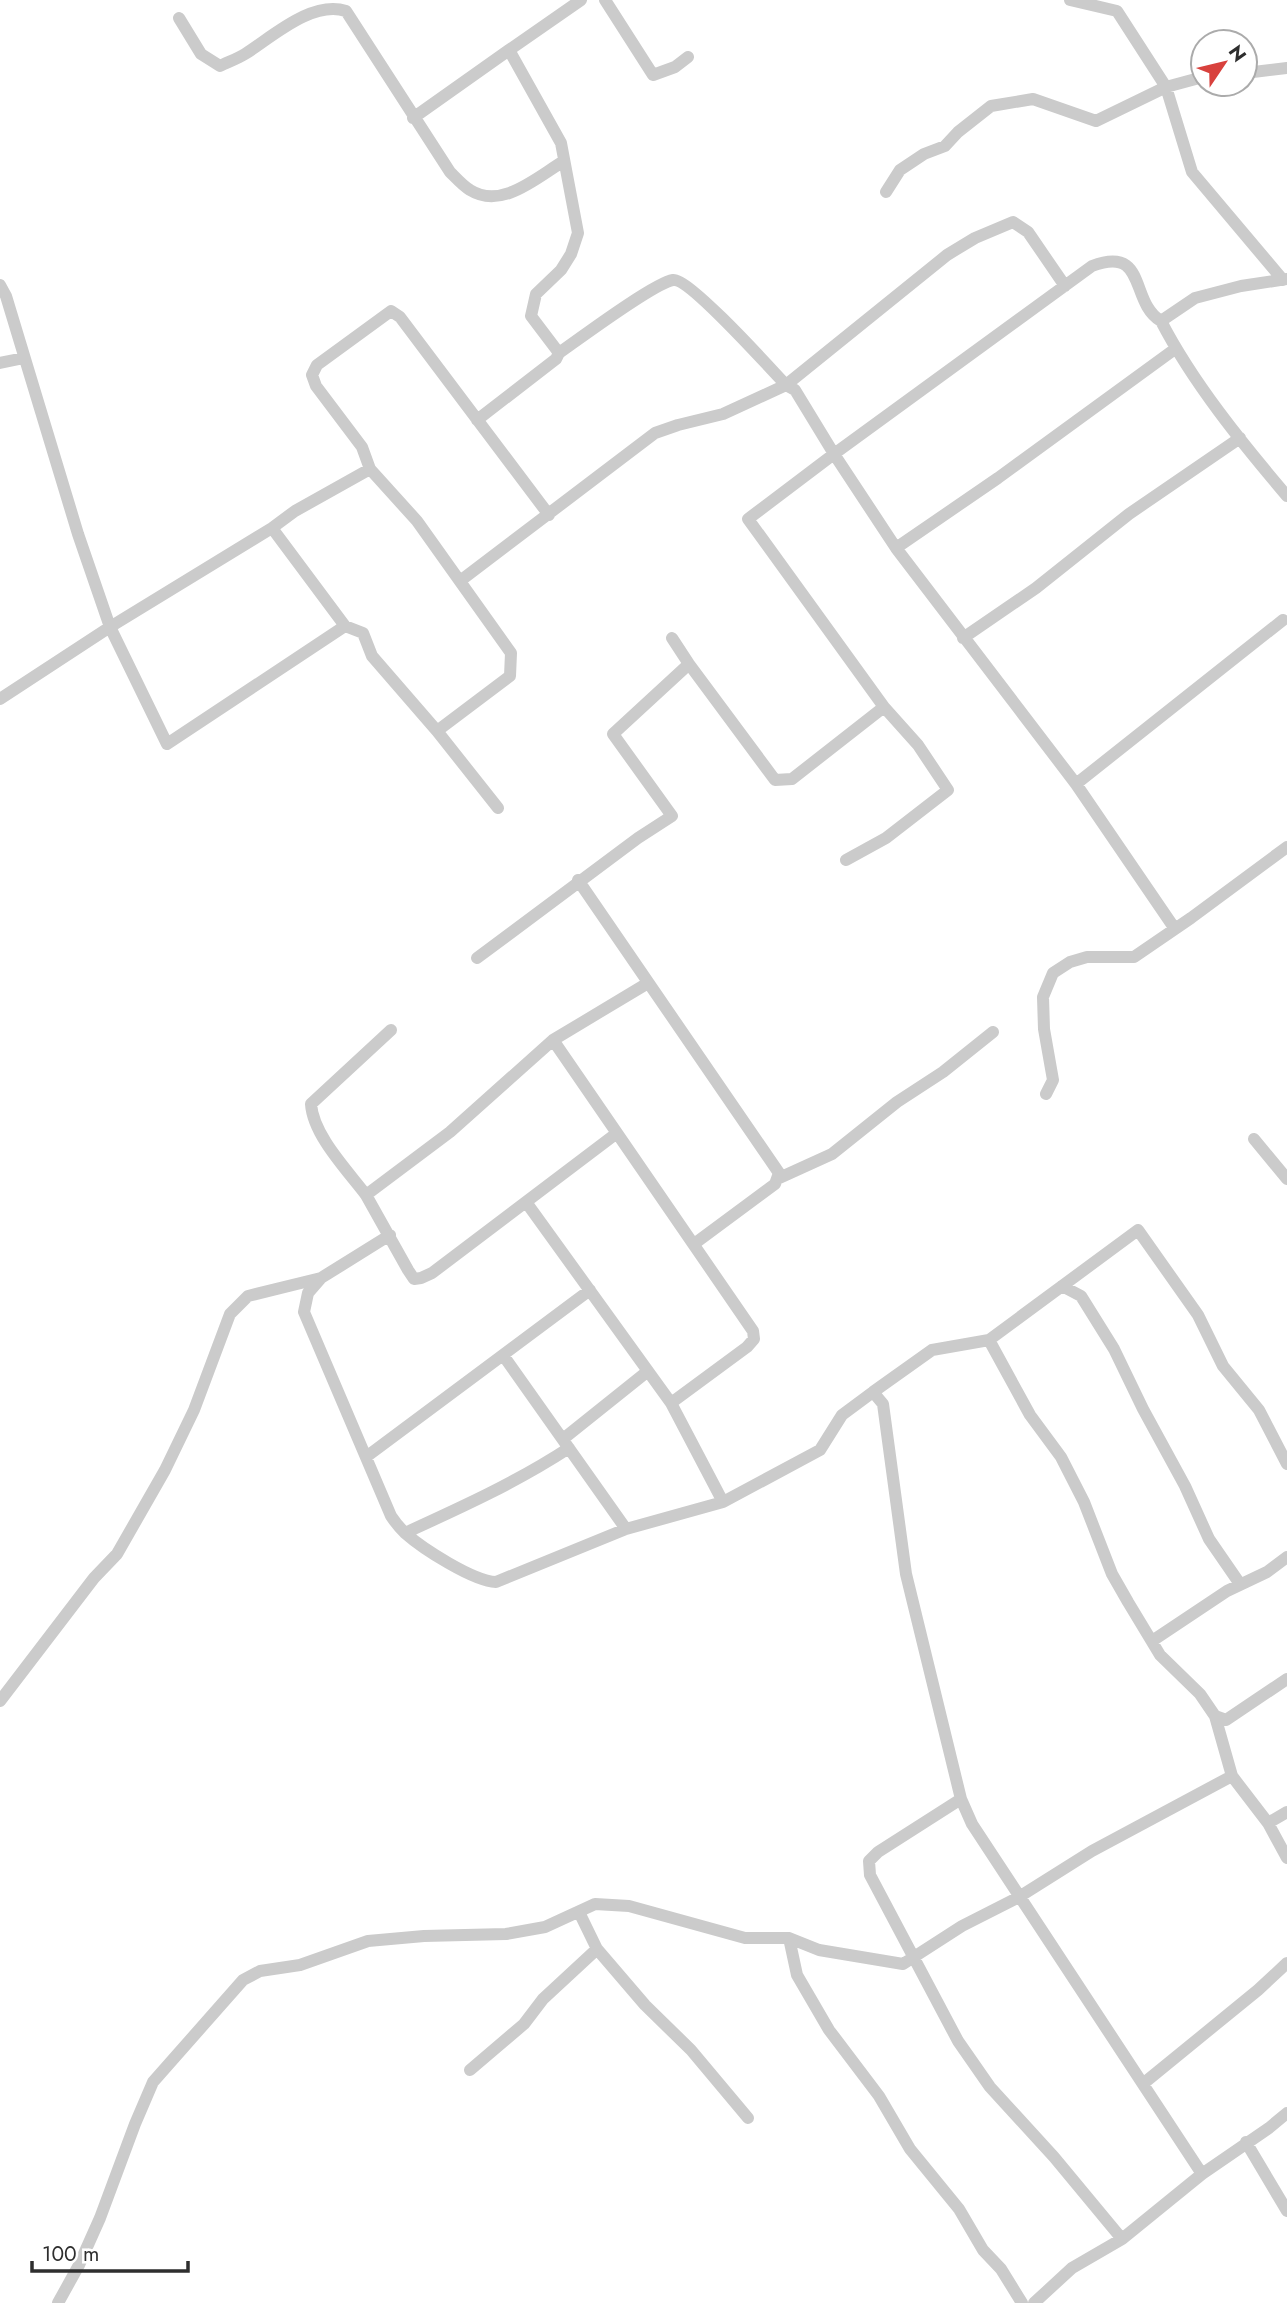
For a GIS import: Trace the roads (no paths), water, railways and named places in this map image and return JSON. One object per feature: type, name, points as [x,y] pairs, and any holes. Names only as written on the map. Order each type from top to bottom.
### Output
[{"type":"street","points":[[413,118],[582,0]]},
{"type":"street","points":[[605,0],[653,75],[675,67],[688,57]]},
{"type":"street","points":[[1070,0],[1119,5],[1166,88],[1192,172],[1285,279]]},
{"type":"street","points":[[179,18],[201,54],[220,66],[245,54],[288,22],[336,6],[346,11],[450,172],[470,190],[491,198],[513,192],[564,161]]},
{"type":"street","points":[[509,50],[561,143],[578,233],[571,254],[561,270],[536,294],[531,316],[559,353]]},
{"type":"street","points":[[1259,71],[1287,68]]},
{"type":"street","points":[[886,192],[901,170],[924,154],[945,146],[991,106],[1033,99],[1096,121],[1166,88],[1189,81]]},
{"type":"street","points":[[460,582],[655,433],[723,414],[786,385],[947,255],[975,238],[1013,222],[1028,232],[1065,286]]},
{"type":"street","points":[[846,860],[886,838],[948,790],[918,745],[884,707],[748,519],[1092,266],[1106,261],[1119,261],[1129,267],[1149,310],[1161,321],[1175,349],[1240,438],[1287,496]]},
{"type":"street","points":[[1161,321],[1195,298],[1241,286],[1285,279]]},
{"type":"street","points":[[477,420],[556,359],[559,353],[652,290],[673,280],[700,296],[786,385],[795,390],[896,548],[1076,784],[1175,929]]},
{"type":"street","points":[[0,285],[6,296],[42,421],[53,445],[78,534],[110,627],[167,744],[345,626]]},
{"type":"street","points":[[437,731],[510,676],[511,653],[417,521],[370,470],[362,447],[316,386],[312,375],[317,365],[391,311],[400,317],[549,515]]},
{"type":"street","points":[[896,548],[998,478],[1175,349]]},
{"type":"street","points":[[0,354],[24,358]]},
{"type":"street","points":[[0,363],[24,358]]},
{"type":"street","points":[[963,638],[1036,588],[1129,514],[1240,438]]},
{"type":"street","points":[[0,699],[295,511],[370,470]]},
{"type":"street","points":[[272,528],[345,626],[363,632],[372,656],[437,731],[498,808]]},
{"type":"street","points":[[1076,784],[1283,620]]},
{"type":"street","points":[[673,638],[689,664],[775,780],[792,779],[884,707]]},
{"type":"street","points":[[477,958],[578,881],[672,816],[613,734],[689,664]]},
{"type":"street","points":[[1046,1094],[1053,1080],[1044,1029],[1043,997],[1053,972],[1070,962],[1087,957],[1134,957],[1287,847]]},
{"type":"street","points":[[578,881],[778,1170],[775,1185],[694,1244]]},
{"type":"street","points":[[366,1195],[450,1132],[553,1040],[648,983]]},
{"type":"street","points":[[391,1030],[311,1104],[312,1118],[366,1195],[414,1279],[421,1278],[617,1133]]},
{"type":"street","points":[[778,1179],[832,1154],[897,1102],[943,1072],[993,1032]]},
{"type":"street","points":[[553,1040],[753,1331],[754,1339],[671,1403]]},
{"type":"street","points":[[1254,1139],[1287,1179]]},
{"type":"street","points":[[526,1202],[671,1403],[723,1502]]},
{"type":"street","points":[[390,1235],[321,1278],[308,1293],[304,1312],[391,1516],[405,1533],[485,1582],[496,1582],[625,1529],[723,1502],[820,1450],[842,1415],[932,1350],[989,1340],[1139,1230],[1198,1315],[1223,1366],[1259,1409],[1282,1444],[1287,1464]]},
{"type":"street","points":[[0,1701],[94,1578],[117,1554],[171,1458],[194,1410],[230,1314],[247,1296],[321,1278]]},
{"type":"street","points":[[1062,1286],[1081,1296],[1114,1349],[1185,1486],[1209,1539],[1240,1584]]},
{"type":"street","points":[[366,1457],[590,1290]]},
{"type":"street","points":[[989,1340],[1030,1415],[1061,1457],[1084,1502],[1112,1574],[1160,1655],[1199,1694],[1214,1716],[1232,1776],[1268,1823],[1287,1858]]},
{"type":"street","points":[[503,1354],[625,1529]]},
{"type":"street","points":[[405,1533],[530,1474],[648,1371]]},
{"type":"street","points":[[873,1392],[883,1404],[906,1574],[961,1799],[972,1824],[1202,2174]]},
{"type":"street","points":[[1152,1641],[1240,1584],[1267,1572],[1287,1557]]},
{"type":"street","points":[[1214,1716],[1226,1720],[1287,1679]]},
{"type":"street","points":[[58,2303],[100,2218],[153,2082],[243,1980],[260,1971],[300,1965],[368,1941],[424,1936],[506,1934],[545,1927],[595,1904],[629,1906],[745,1938],[789,1938],[819,1950],[903,1965],[962,1926],[1019,1897],[1092,1851],[1232,1776]]},
{"type":"street","points":[[961,1799],[878,1852],[869,1861],[870,1875],[958,2041],[990,2087],[1054,2157],[1122,2239]]},
{"type":"street","points":[[1268,1823],[1287,1812]]},
{"type":"street","points":[[579,1912],[597,1949],[645,2005],[691,2050],[748,2118]]},
{"type":"street","points":[[789,1938],[797,1975],[828,2030],[879,2096],[910,2149],[959,2209],[983,2250],[1001,2269],[1023,2303]]},
{"type":"street","points":[[470,2070],[524,2024],[543,1999],[597,1949]]},
{"type":"street","points":[[1144,2083],[1287,1963]]},
{"type":"street","points":[[1034,2303],[1072,2269],[1122,2239],[1202,2174],[1287,2113]]},
{"type":"street","points":[[1246,2142],[1287,2211]]}]
